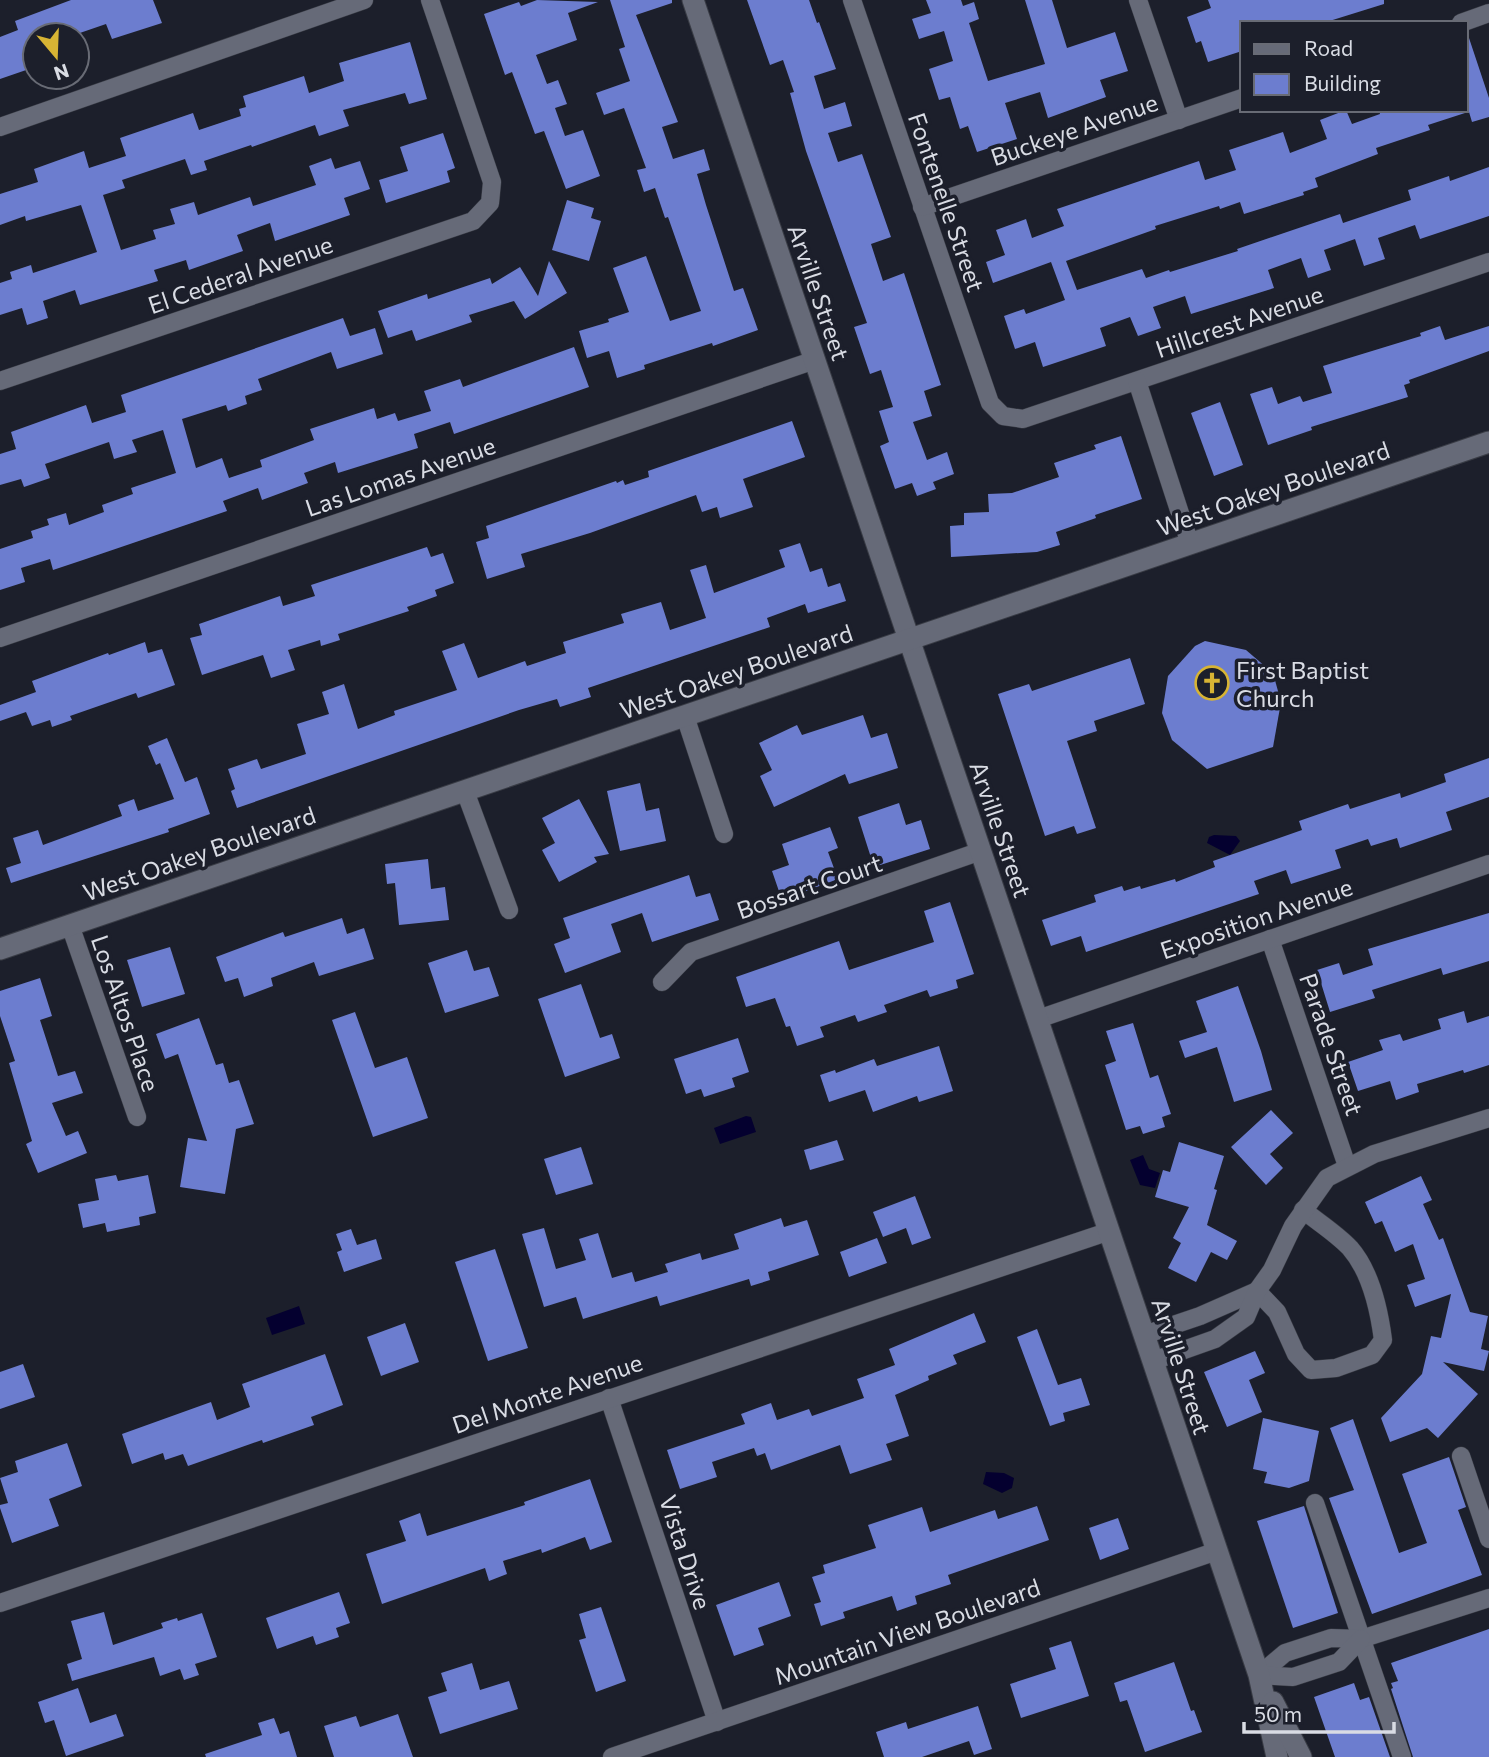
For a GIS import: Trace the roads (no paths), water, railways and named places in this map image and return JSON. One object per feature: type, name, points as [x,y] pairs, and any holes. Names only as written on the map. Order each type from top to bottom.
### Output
[{"type":"street","points":[[0,127],[365,0]]},
{"type":"street","name":"El Cederal Avenue","points":[[0,381],[473,221],[490,203],[492,182],[430,0]]},
{"type":"street","name":"Arville Street","points":[[693,0],[1259,1675],[1277,1757]]},
{"type":"street","name":"Fontenelle Street","points":[[852,0],[990,403],[1003,416]]},
{"type":"street","points":[[1138,0],[1178,120]]},
{"type":"street","points":[[1467,21],[1489,13]]},
{"type":"street","name":"Buckeye Avenue","points":[[922,207],[1240,99]]},
{"type":"street","name":"Hillcrest Avenue","points":[[1003,416],[1023,419],[1489,262]]},
{"type":"street","name":"Las Lomas Avenue","points":[[0,638],[815,360]]},
{"type":"street","points":[[1137,381],[1190,544]]},
{"type":"street","name":"West Oakey Boulevard","points":[[0,949],[1489,442]]},
{"type":"street","points":[[685,716],[724,834]]},
{"type":"street","points":[[465,791],[509,910]]},
{"type":"street","name":"Bossart Court","points":[[662,982],[691,952],[981,851]]},
{"type":"street","name":"Exposition Avenue","points":[[1038,1018],[1489,864]]},
{"type":"street","name":"Los Altos Place","points":[[70,925],[137,1116]]},
{"type":"street","name":"Parade Street","points":[[1270,939],[1347,1166]]},
{"type":"street","points":[[1153,1362],[1215,1339],[1246,1318],[1257,1291],[1272,1270],[1303,1210],[1327,1178],[1374,1154],[1489,1118]]},
{"type":"street","points":[[1257,1291],[1277,1312],[1296,1354],[1311,1370],[1336,1368],[1371,1355],[1382,1339],[1380,1313],[1363,1266],[1349,1247],[1303,1210]]},
{"type":"street","name":"Del Monte Avenue","points":[[0,1604],[1110,1231]]},
{"type":"street","points":[[1144,1335],[1200,1316],[1257,1291]]},
{"type":"street","name":"Vista Drive","points":[[609,1398],[717,1722]]},
{"type":"street","points":[[1461,1456],[1489,1539]]},
{"type":"street","points":[[1315,1503],[1402,1757]]},
{"type":"street","name":"Mountain View Boulevard","points":[[612,1757],[1217,1551]]},
{"type":"street","points":[[1259,1675],[1285,1653],[1331,1638],[1361,1639],[1489,1598]]},
{"type":"street","points":[[1259,1675],[1293,1677],[1339,1662],[1361,1639]]},
{"type":"street","name":"Arville Street","points":[[1259,1675],[1301,1757]]},
{"type":"place","name":"First Baptist Church","points":[[1212,683]]}]
